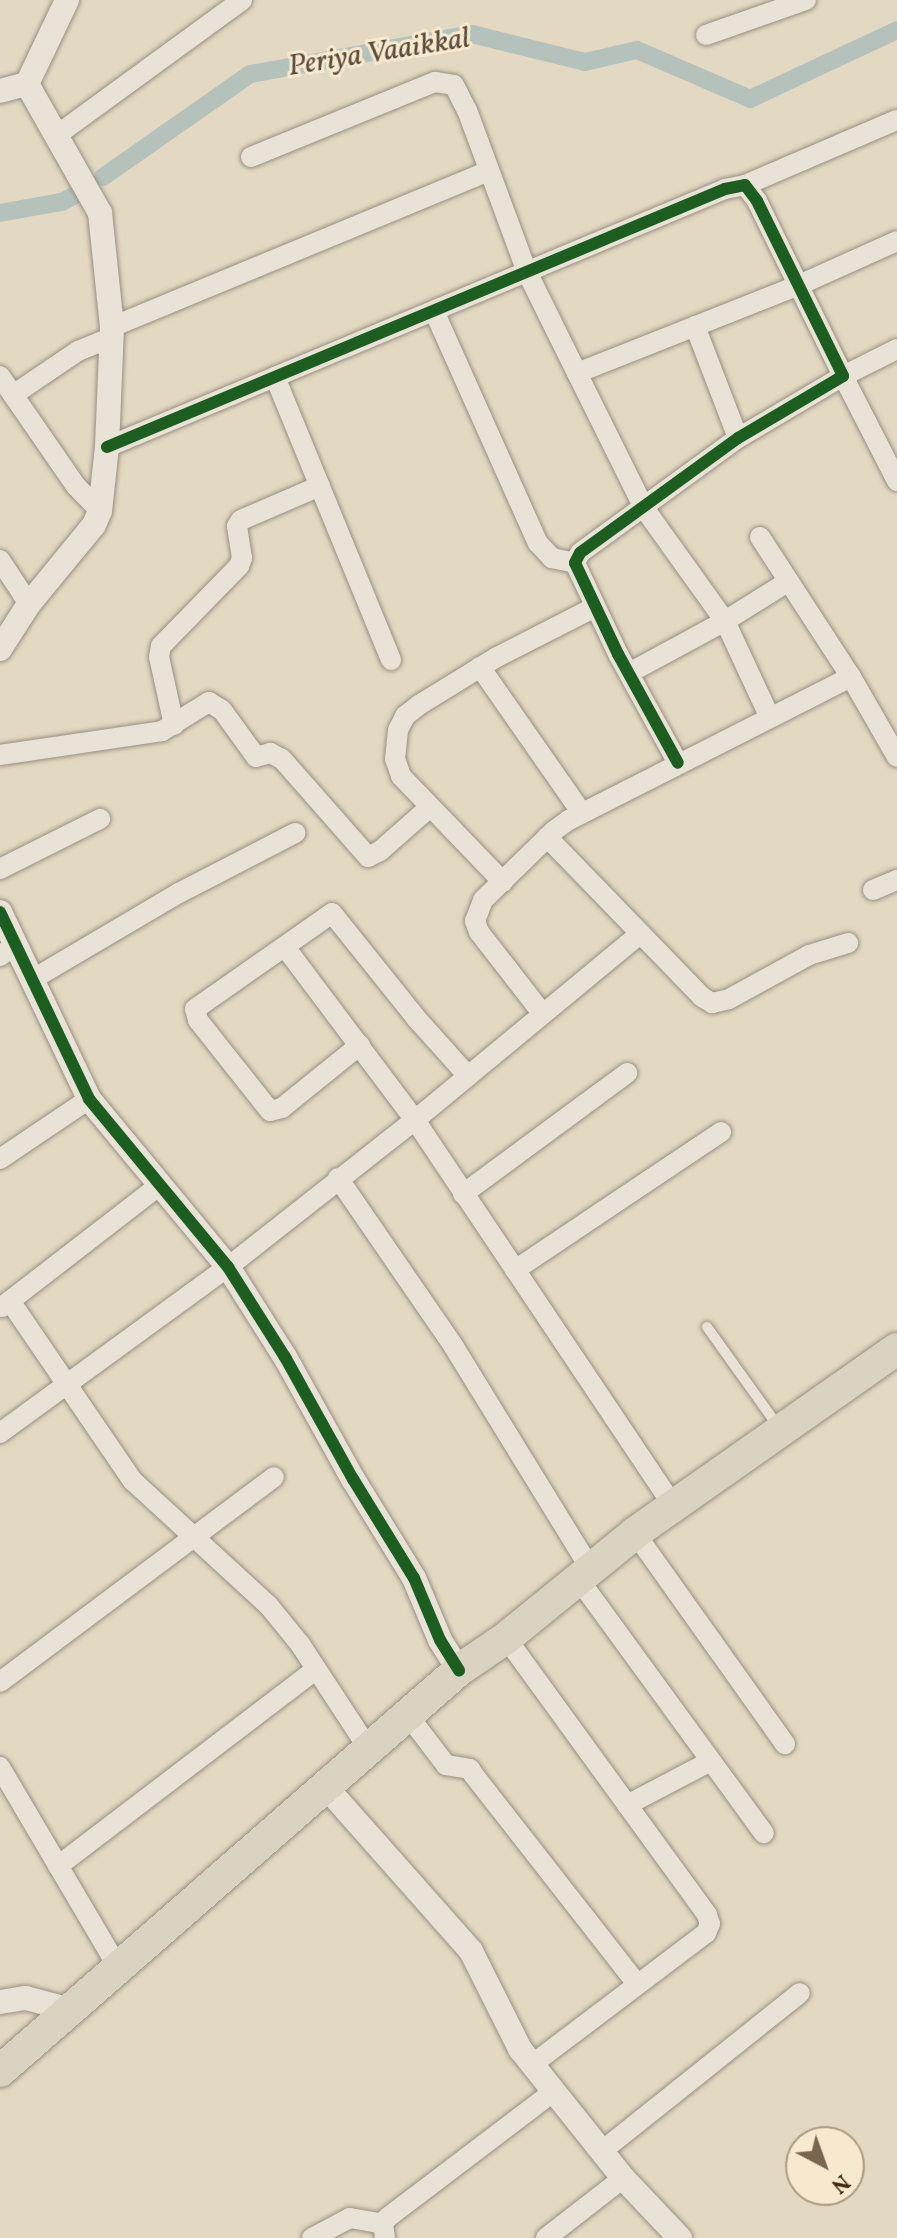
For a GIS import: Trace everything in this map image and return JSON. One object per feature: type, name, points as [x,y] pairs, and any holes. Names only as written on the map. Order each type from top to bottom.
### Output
[{"type":"main road","points":[[0,2071],[67,2009],[459,1670],[506,1638],[635,1533],[897,1349]]},
{"type":"street","points":[[27,84],[67,0]]},
{"type":"street","points":[[57,135],[242,0]]},
{"type":"street","points":[[706,35],[806,0]]},
{"type":"street","points":[[251,157],[444,81],[454,85],[527,272],[644,508],[725,621],[769,716]]},
{"type":"street","points":[[0,91],[27,84]]},
{"type":"street","points":[[0,649],[29,604],[94,525],[100,511],[107,447],[112,332],[100,213],[27,84]]},
{"type":"street","points":[[107,447],[897,120]]},
{"type":"street","points":[[13,395],[112,332],[488,171]]},
{"type":"street","points":[[745,185],[757,201],[897,481]]},
{"type":"street","points":[[577,373],[799,285],[897,241]]},
{"type":"street","points":[[434,311],[538,543],[552,558],[575,563]]},
{"type":"street","points":[[695,326],[738,438]]},
{"type":"street","points":[[575,563],[580,553],[738,438],[843,376],[897,349]]},
{"type":"street","points":[[0,376],[76,486],[100,511]]},
{"type":"street","points":[[275,377],[391,660]]},
{"type":"street","points":[[174,725],[159,657],[161,646],[239,566],[242,550],[237,526],[241,520],[320,486]]},
{"type":"street","points":[[760,537],[851,677],[897,757]]},
{"type":"street","points":[[0,560],[29,604]]},
{"type":"street","points":[[575,563],[678,763]]},
{"type":"street","points":[[629,673],[725,621],[789,581]]},
{"type":"street","points":[[503,882],[429,808],[396,768],[398,730],[405,716],[419,705],[480,667],[595,607]]},
{"type":"street","points":[[480,667],[582,813]]},
{"type":"street","points":[[542,1013],[479,932],[475,921],[483,900],[547,837],[582,813],[851,677]]},
{"type":"street","points":[[0,755],[162,731],[202,704],[215,703],[251,753],[256,757],[270,753],[282,759],[368,857],[380,851],[429,808]]},
{"type":"street","points":[[0,869],[100,819]]},
{"type":"street","points":[[33,979],[179,893],[295,833]]},
{"type":"street","points":[[547,837],[640,934],[712,1003],[729,999],[809,955],[848,943]]},
{"type":"street","points":[[873,890],[897,880]]},
{"type":"street","points":[[0,912],[9,950],[33,979],[89,1099],[228,1267],[285,1357],[353,1479],[414,1578],[440,1640],[459,1670]]},
{"type":"street","points":[[360,1045],[276,1111],[264,1105],[198,1020],[195,1009],[328,914],[336,915],[416,1018],[468,1076]]},
{"type":"street","points":[[0,1433],[228,1267],[415,1120],[640,934]]},
{"type":"street","points":[[285,947],[415,1120],[673,1506]]},
{"type":"street","points":[[463,1194],[627,1073]]},
{"type":"street","points":[[0,1159],[89,1099]]},
{"type":"street","points":[[515,1270],[721,1132]]},
{"type":"street","points":[[338,1178],[454,1347],[584,1572],[709,1762],[764,1833]]},
{"type":"street","points":[[160,1185],[5,1305],[68,1384],[133,1481],[269,1606],[300,1644],[314,1671],[368,1748]]},
{"type":"street","points":[[0,1682],[274,1477]]},
{"type":"street","points":[[635,1533],[785,1744]]},
{"type":"street","points":[[506,1638],[710,1924],[706,1933],[533,2064]]},
{"type":"street","points":[[58,1866],[314,1671]]},
{"type":"street","points":[[407,1714],[446,1765],[470,1769],[637,1984]]},
{"type":"street","points":[[627,1805],[709,1762]]},
{"type":"street","points":[[0,1767],[117,1966]]},
{"type":"street","points":[[325,1786],[471,1951],[520,2049],[623,2178],[680,2238]]},
{"type":"street","points":[[602,2151],[800,1993]]},
{"type":"street","points":[[0,2002],[26,1998],[67,2009]]},
{"type":"street","points":[[312,2238],[350,2218],[384,2231],[553,2092]]},
{"type":"street","points":[[546,2238],[623,2178]]},
{"type":"lane","points":[[707,1327],[781,1431]]},
{"type":"waterway","name":"Periya Vaaikkal","points":[[103,177],[250,74],[472,34],[585,62],[637,50],[750,99],[897,30]]},
{"type":"waterway","name":"Periya Vaaikkal","points":[[0,213],[62,202],[75,195]]},
{"type":"cycle path","points":[[107,447],[725,189],[745,185],[757,201],[843,376],[738,438],[580,553],[575,563],[618,654],[678,763]]},
{"type":"cycle path","points":[[0,912],[89,1099],[228,1267],[285,1357],[353,1479],[414,1578],[440,1640],[459,1670]]}]
